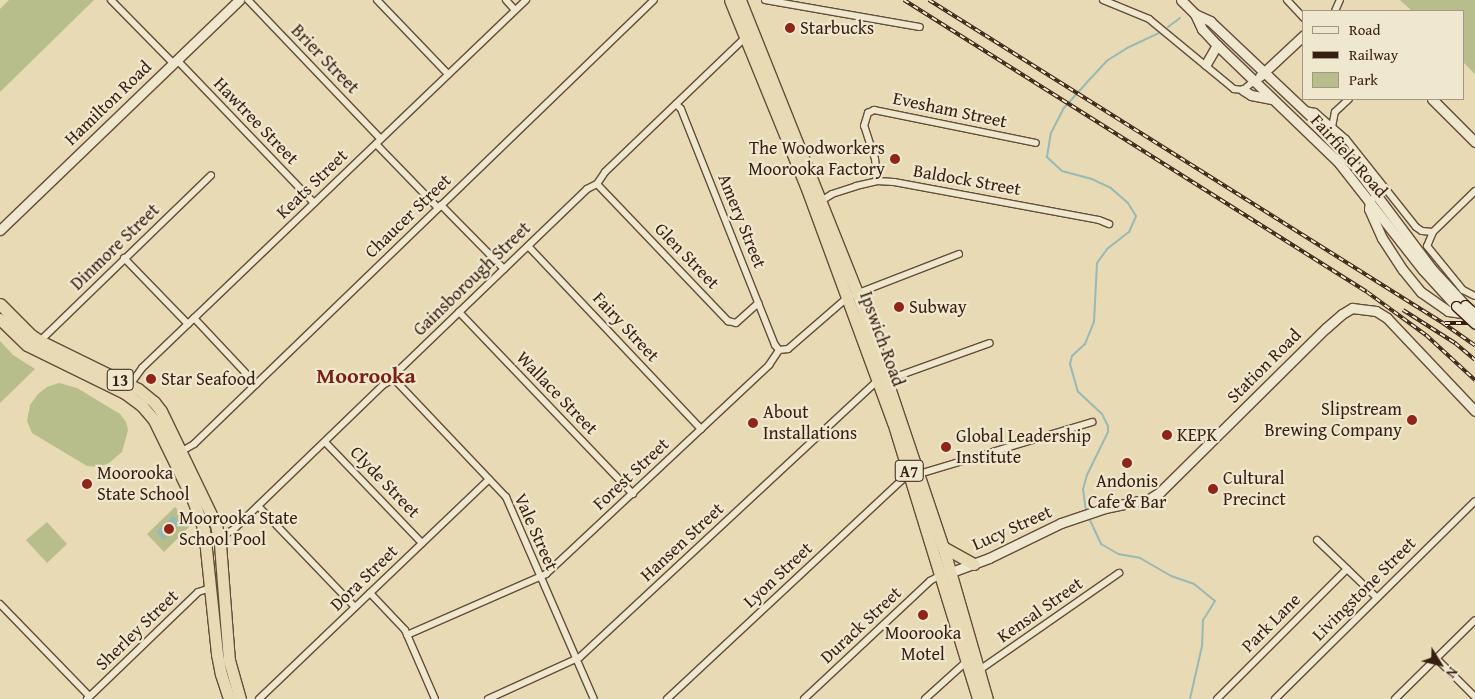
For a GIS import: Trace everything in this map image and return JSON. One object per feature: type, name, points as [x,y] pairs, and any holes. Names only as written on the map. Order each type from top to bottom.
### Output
[{"type":"highway","name":"Ipswich Road","points":[[730,0],[749,34],[821,201],[914,474],[986,699]]},
{"type":"highway","name":"Ipswich Road","points":[[740,0],[749,34],[804,180],[852,295]]},
{"type":"highway","name":"13","points":[[0,304],[31,335],[127,389],[154,420],[193,500],[206,538],[217,654],[231,697]]},
{"type":"highway","name":"13","points":[[0,319],[18,337],[35,350],[154,402],[182,451],[212,513],[219,536],[231,697]]},
{"type":"highway","name":"Ipswich Road","points":[[914,474],[943,547],[946,574],[966,661],[978,699]]},
{"type":"highway","points":[[943,547],[974,564]]},
{"type":"main road","name":"Hamilton Road","points":[[0,230],[239,0]]},
{"type":"main road","name":"Fairfield Road","points":[[1181,0],[1195,14],[1202,29],[1254,82],[1339,163],[1370,200],[1423,270],[1461,305],[1475,314]]},
{"type":"main road","name":"Fairfield Road","points":[[1195,14],[1210,21],[1304,110],[1341,148],[1475,324]]},
{"type":"main road","points":[[1254,82],[1302,37]]},
{"type":"main road","points":[[1206,64],[1217,44]]},
{"type":"main road","points":[[1243,90],[1252,95],[1272,98]]},
{"type":"main road","points":[[1433,100],[1475,142]]},
{"type":"main road","points":[[1370,200],[1369,209],[1382,238],[1403,270],[1422,292],[1448,311],[1458,314],[1475,314]]},
{"type":"main road","name":"Station Road","points":[[1097,511],[1149,499],[1160,492],[1326,328],[1342,314],[1357,308],[1376,311],[1387,318],[1475,411]]},
{"type":"main road","name":"Lucy Street","points":[[946,574],[974,564],[1078,517],[1097,511]]},
{"type":"street","name":"Hawtree Street","points":[[111,0],[314,203]]},
{"type":"street","name":"Brier Street","points":[[248,0],[378,141],[504,269]]},
{"type":"street","points":[[377,0],[448,74]]},
{"type":"street","points":[[506,0],[515,10]]},
{"type":"street","name":"Keats Street","points":[[127,389],[142,368],[526,0]]},
{"type":"street","name":"Chaucer Street","points":[[182,451],[194,444],[654,0]]},
{"type":"street","points":[[765,0],[920,27]]},
{"type":"street","points":[[1103,0],[1145,16],[1233,88],[1243,90],[1254,82]]},
{"type":"street","points":[[1287,0],[1302,16]]},
{"type":"street","name":"Gainsborough Street","points":[[206,538],[219,536],[234,529],[383,385],[394,379],[399,370],[587,189],[597,184],[605,172],[749,34]]},
{"type":"street","points":[[1332,127],[1336,112],[1349,100]]},
{"type":"street","name":"Amery Street","points":[[676,104],[681,109],[775,345],[779,350]]},
{"type":"street","name":"Evesham Street","points":[[878,181],[875,159],[864,126],[868,113],[874,110],[1036,143]]},
{"type":"street","name":"Fairfield Road","points":[[1304,110],[1315,112],[1353,148],[1416,228],[1422,232],[1433,232]]},
{"type":"street","name":"Dinmore Street","points":[[40,341],[212,175]]},
{"type":"street","name":"Baldock Street","points":[[821,201],[832,194],[878,181],[894,182],[1100,220],[1109,224]]},
{"type":"street","name":"Glen Street","points":[[597,184],[728,321],[736,323],[758,303]]},
{"type":"street","points":[[1475,191],[1433,232],[1427,244],[1428,250],[1463,290],[1475,296]]},
{"type":"street","name":"Fairy Street","points":[[528,246],[701,429]]},
{"type":"street","points":[[852,295],[958,254]]},
{"type":"street","points":[[124,258],[188,324]]},
{"type":"street","name":"Forest Street","points":[[408,635],[540,577],[552,569],[769,365],[779,350],[788,349],[852,295]]},
{"type":"street","name":"Wallace Street","points":[[459,312],[633,494]]},
{"type":"street","points":[[194,318],[256,384]]},
{"type":"street","points":[[882,380],[990,343]]},
{"type":"street","name":"Vale Street","points":[[394,379],[508,500],[594,699]]},
{"type":"street","name":"Hansen Street","points":[[488,699],[577,659],[882,380]]},
{"type":"street","points":[[914,474],[1092,422]]},
{"type":"street","name":"Clyde Street","points":[[325,442],[422,543]]},
{"type":"street","name":"Lyon Street","points":[[667,699],[914,474]]},
{"type":"street","name":"Dora Street","points":[[259,699],[489,479]]},
{"type":"street","name":"Livingstone Street","points":[[1275,699],[1475,501]]},
{"type":"street","points":[[258,506],[355,607]]},
{"type":"street","points":[[1317,540],[1376,598]]},
{"type":"street","name":"Park Lane","points":[[1217,698],[1347,569]]},
{"type":"street","name":"Kensal Street","points":[[978,672],[1118,573]]},
{"type":"street","name":"Durack Street","points":[[804,699],[930,581],[946,574]]},
{"type":"street","name":"Sherley Street","points":[[88,698],[198,592],[211,588]]},
{"type":"street","points":[[370,593],[399,622],[408,635],[435,699]]},
{"type":"street","points":[[0,604],[88,698]]},
{"type":"street","points":[[1395,699],[1475,620]]},
{"type":"street","points":[[1436,658],[1475,697]]},
{"type":"street","points":[[926,699],[966,661]]},
{"type":"green space","points":[[9,0],[94,0],[0,92],[0,9]]},
{"type":"green space","points":[[1400,0],[1475,0],[1475,74],[1465,64],[1465,10],[1411,10]]},
{"type":"green space","points":[[0,341],[13,355],[35,369],[0,403]]},
{"type":"green space","points":[[59,383],[77,388],[120,414],[126,422],[128,430],[122,452],[109,463],[99,467],[87,466],[32,433],[27,421],[30,405],[38,394],[47,387]]},
{"type":"green space","name":"Moorooka State School Pool","points":[[175,507],[192,524],[164,552],[147,534]]},
{"type":"green space","points":[[47,522],[67,544],[47,563],[26,540]]},
{"type":"water","points":[[173,516],[181,524],[164,540],[156,532]]},
{"type":"waterway","points":[[1168,27],[1180,18]]},
{"type":"waterway","points":[[1086,511],[1083,489],[1087,475],[1108,432],[1108,426],[1102,414],[1078,392],[1070,364],[1072,356],[1085,344],[1094,322],[1097,263],[1107,249],[1129,232],[1136,216],[1128,203],[1111,188],[1092,179],[1062,171],[1047,157],[1051,133],[1063,109],[1090,79],[1108,60],[1127,48],[1159,33]]},
{"type":"waterway","points":[[1089,518],[1101,544],[1118,554],[1140,558],[1171,576],[1194,584],[1215,601],[1203,620],[1202,646],[1190,699]]},
{"type":"railway","points":[[904,0],[1367,292],[1426,335],[1475,380]]},
{"type":"railway","points":[[929,0],[1443,323],[1475,345]]},
{"type":"railway","points":[[1403,310],[1455,343],[1475,360]]},
{"type":"railway","points":[[1445,323],[1475,323]]},
{"type":"place","name":"Starbucks","points":[[790,28]]},
{"type":"place","name":"The Woodworkers Moorooka Factory","points":[[895,159]]},
{"type":"place","name":"Subway","points":[[899,307]]},
{"type":"place","name":"Star Seafood","points":[[151,379]]},
{"type":"place","name":"Slipstream Brewing Company","points":[[1412,420]]},
{"type":"place","name":"About Installations","points":[[753,423]]},
{"type":"place","name":"KEPK","points":[[1167,435]]},
{"type":"place","name":"Global Leadership Institute","points":[[946,447]]},
{"type":"place","name":"Andonis Cafe & Bar","points":[[1127,463]]},
{"type":"place","name":"Moorooka State School","points":[[87,484]]},
{"type":"place","name":"Cultural Precinct","points":[[1213,489]]},
{"type":"place","name":"Moorooka State School Pool","points":[[169,529]]},
{"type":"place","name":"Moorooka Motel","points":[[923,615]]},
{"type":"district","name":"Moorooka","points":[[366,376]]}]
